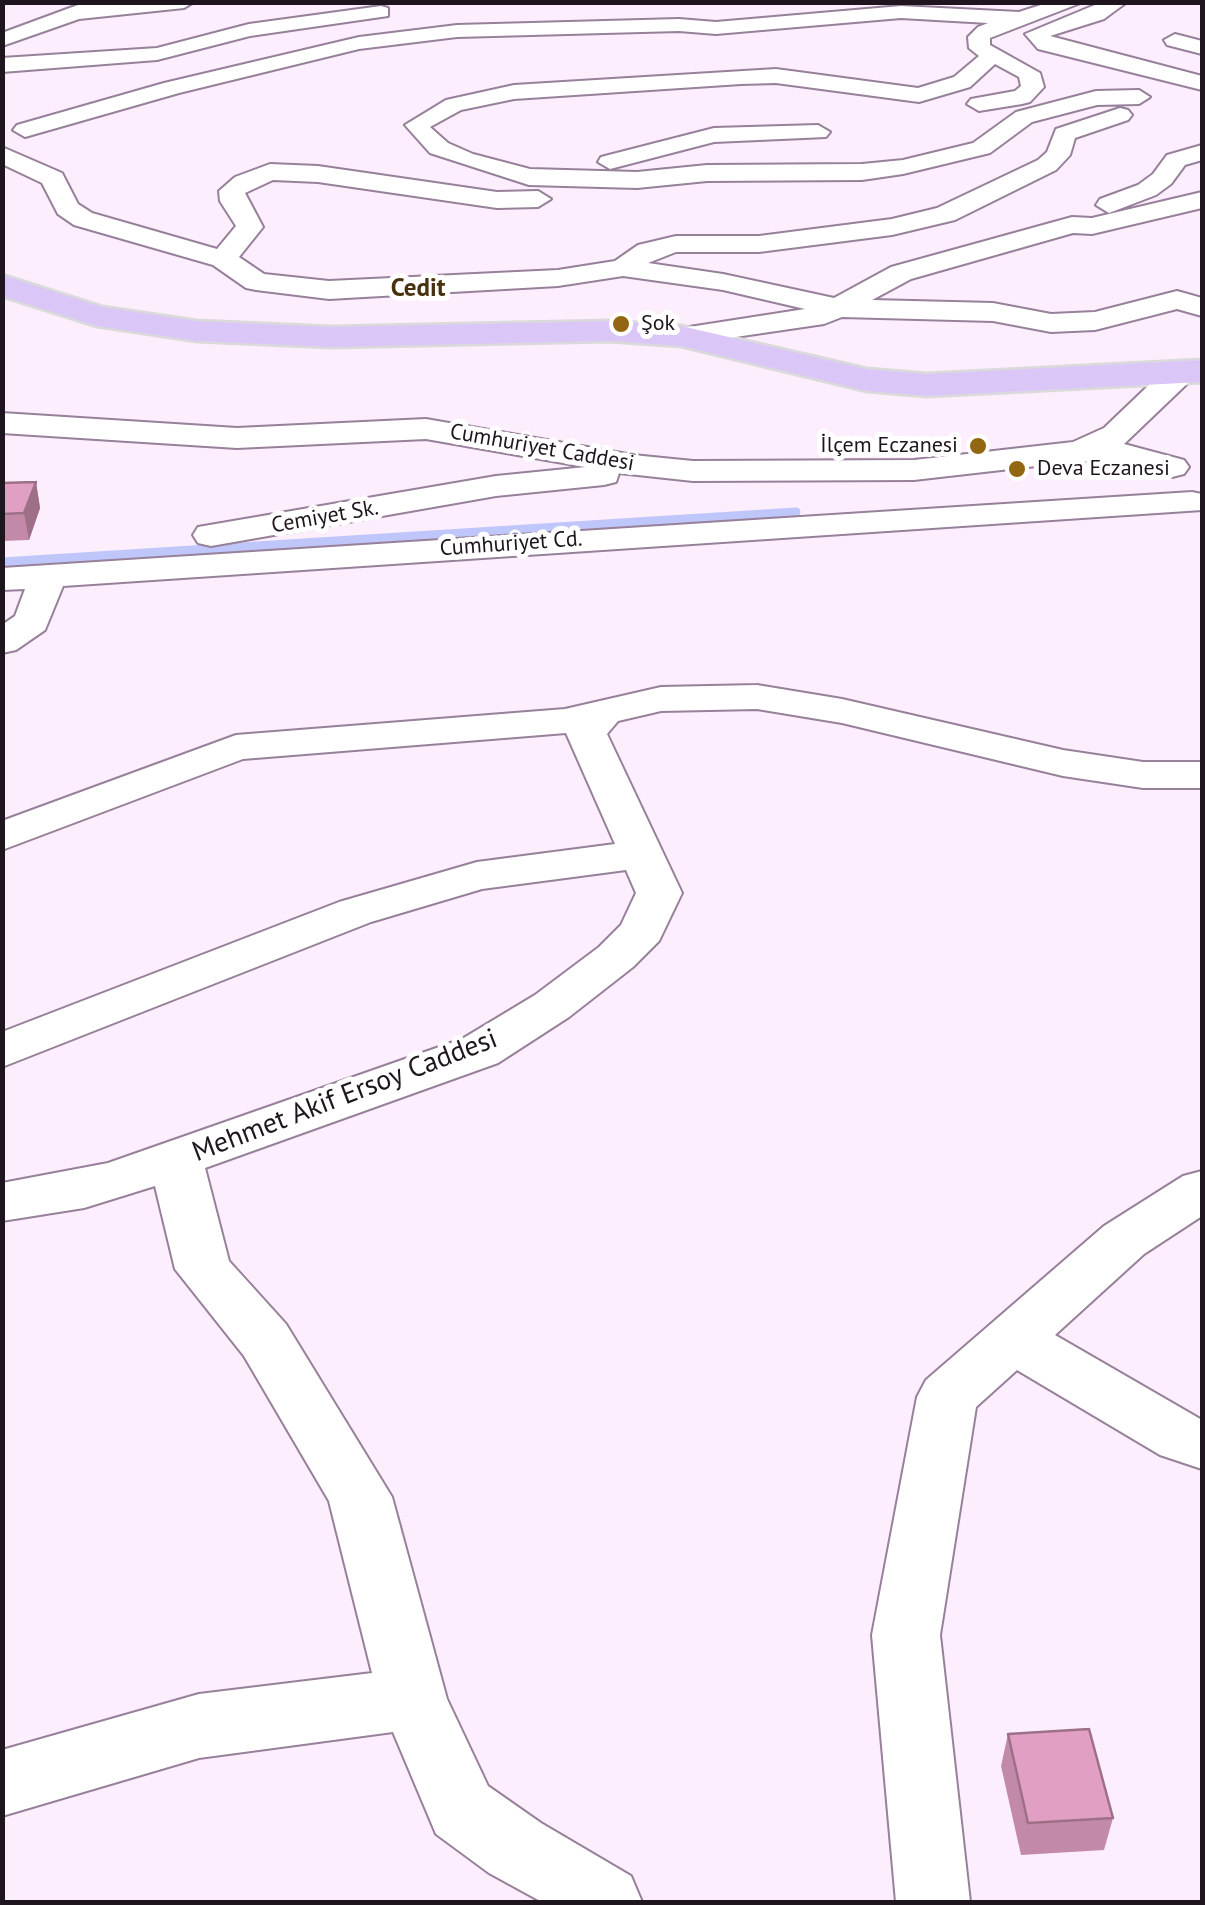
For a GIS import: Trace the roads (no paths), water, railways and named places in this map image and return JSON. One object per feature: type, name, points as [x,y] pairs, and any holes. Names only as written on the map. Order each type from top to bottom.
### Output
[{"type":"main road","points":[[2,285],[97,316],[197,331],[331,337],[609,332],[681,336],[867,380],[928,385],[1195,373]]},
{"type":"street","points":[[2,19],[106,2]]},
{"type":"street","points":[[2,40],[71,8],[184,2]]},
{"type":"street","points":[[324,2],[344,16]]},
{"type":"street","points":[[964,114],[974,105],[1022,97],[1033,87],[1029,73],[991,57],[980,48],[979,38],[985,31],[1073,2]]},
{"type":"street","points":[[1117,2],[1098,15],[1036,34],[1046,44],[1202,83]]},
{"type":"street","points":[[2,65],[157,54],[249,30],[403,10]]},
{"type":"street","points":[[515,50],[901,12],[1020,18]]},
{"type":"street","points":[[458,31],[478,25],[568,17]]},
{"type":"street","points":[[2,141],[25,130],[172,88],[360,43],[458,31],[679,25],[716,28]]},
{"type":"street","points":[[1176,40],[1202,48]]},
{"type":"street","points":[[877,112],[910,96],[962,82],[991,57]]},
{"type":"street","points":[[623,268],[648,252],[676,244],[812,240],[946,214],[1047,165],[1058,155],[1064,134],[1111,120],[1135,107],[1145,86],[1126,66]]},
{"type":"street","points":[[910,96],[776,76],[514,92],[454,105],[417,124],[426,138],[440,148],[529,177],[638,180],[707,173],[862,172],[903,167],[980,148],[1024,116],[1096,98],[1139,97]]},
{"type":"street","points":[[696,82],[682,110],[714,135]]},
{"type":"street","points":[[25,130],[30,117],[52,96]]},
{"type":"street","points":[[707,173],[712,168],[817,141],[849,123]]},
{"type":"street","points":[[610,162],[714,135],[817,141]]},
{"type":"street","points":[[895,143],[914,142],[927,136]]},
{"type":"street","points":[[1072,225],[1079,217],[1147,190],[1162,179],[1176,160],[1202,152]]},
{"type":"street","points":[[2,154],[53,178],[67,208],[83,218],[223,259],[256,282],[330,290],[558,278],[623,268],[723,282],[840,308],[993,312],[1075,324],[1190,303]]},
{"type":"street","points":[[223,259],[250,227],[233,201],[232,192],[244,182],[270,172],[318,174],[498,200],[573,198],[638,180]]},
{"type":"street","points":[[681,336],[824,314],[902,273],[1072,225],[1092,226],[1202,200]]},
{"type":"street","points":[[1175,269],[1166,278],[1190,303]]},
{"type":"street","points":[[1080,451],[1116,435],[1195,373]]},
{"type":"street","points":[[1179,481],[1161,434],[1195,373]]},
{"type":"street","name":"Cumhuriyet Caddesi","points":[[2,423],[217,438],[426,429],[646,467],[738,472],[914,470],[1080,451],[1179,481]]},
{"type":"street","name":"Cemiyet Sk.","points":[[2,548],[233,534],[496,486],[646,467]]},
{"type":"street","points":[[1020,512],[1179,481]]},
{"type":"street","points":[[1020,512],[1179,481]]},
{"type":"street","name":"Cumhuriyet Cd.","points":[[2,578],[1020,512]]},
{"type":"street","points":[[2,642],[32,622],[48,575]]},
{"type":"street","points":[[2,836],[236,748],[566,721],[661,699],[757,697],[842,711],[1078,766],[1143,775],[1202,775]]},
{"type":"street","name":"Mehmet Akif Ersoy Caddesi","points":[[2,1202],[84,1189],[176,1160],[480,1051],[616,957],[642,931],[659,893],[586,734],[588,724],[604,712]]},
{"type":"street","points":[[2,1051],[355,912],[477,876],[644,854]]},
{"type":"street","points":[[176,1160],[203,1269],[266,1340],[360,1497],[413,1699],[462,1810],[515,1848],[605,1902]]},
{"type":"street","points":[[934,1902],[906,1635],[948,1398],[1124,1240],[1202,1190]]},
{"type":"street","points":[[1013,1339],[1182,1438],[1202,1445]]},
{"type":"street","points":[[2,1782],[199,1726],[413,1699]]},
{"type":"waterway","points":[[2,562],[796,512]]},
{"type":"place","name":"Şok","points":[[621,324]]},
{"type":"place","name":"İlçem Eczanesi","points":[[978,446]]},
{"type":"place","name":"Deva Eczanesi","points":[[1017,469]]},
{"type":"district","name":"Cedit","points":[[418,289]]}]
